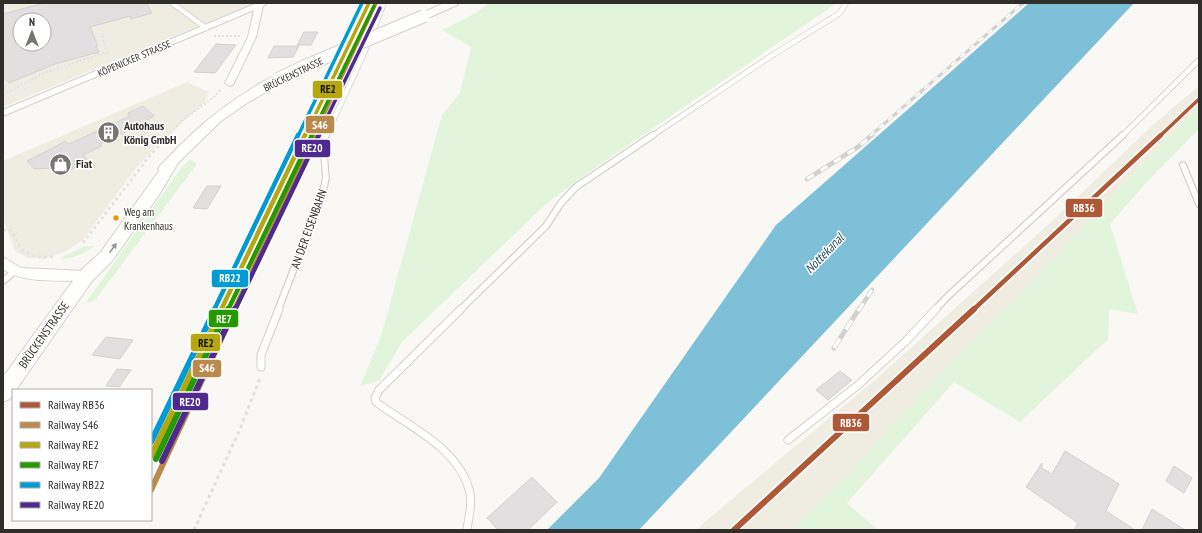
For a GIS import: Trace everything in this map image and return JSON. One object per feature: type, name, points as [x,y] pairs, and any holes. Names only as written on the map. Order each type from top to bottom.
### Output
[{"type":"main road","name":"BRÜCKENSTRASSE","points":[[3,393],[86,276],[106,257],[154,191],[172,162],[190,142],[228,110],[278,79],[452,3]]},
{"type":"street","name":"KÖPENICKER STRASSE","points":[[3,113],[262,4]]},
{"type":"street","points":[[230,83],[246,53],[262,4]]},
{"type":"street","points":[[3,261],[15,271],[26,273],[86,276]]},
{"type":"lane","points":[[172,3],[206,28]]},
{"type":"lane","name":"AN DER EISENBAHN","points":[[262,367],[261,354],[322,196],[326,178],[323,143],[330,124],[366,49],[384,3]]},
{"type":"lane","points":[[467,529],[470,490],[466,479],[447,452],[376,402],[375,398],[380,390],[546,226],[561,203],[576,187],[768,58],[840,13],[846,3]]},
{"type":"lane","points":[[788,440],[858,385],[906,341],[947,297],[1119,139],[1199,60]]},
{"type":"lane","points":[[1182,165],[1199,204]]},
{"type":"lane","points":[[3,281],[15,271]]},
{"type":"path","points":[[189,35],[252,37]]},
{"type":"path","points":[[3,94],[44,73],[107,52],[102,36]]},
{"type":"path","points":[[3,63],[31,52]]},
{"type":"path","points":[[83,243],[148,158],[182,121],[215,96],[220,89],[230,83]]},
{"type":"path","points":[[3,230],[10,230],[22,249],[27,253],[33,256],[56,257]]},
{"type":"path","points":[[194,530],[240,429],[261,375],[262,367]]},
{"type":"shaded area","points":[[3,3],[254,3],[3,107]]},
{"type":"shaded area","points":[[187,82],[209,92],[205,102],[156,147],[136,168],[82,241],[64,252],[44,259],[28,258],[15,251],[3,219],[3,161]]},
{"type":"shaded area","points":[[1199,86],[1199,106],[1158,147],[1023,292],[941,373],[835,488],[793,530],[697,530],[876,379],[1049,224],[1155,123]]},
{"type":"green space","points":[[489,3],[837,3],[599,165],[547,203],[402,342],[379,381],[360,386],[381,336],[442,115],[460,93],[471,47],[442,30],[474,14]]},
{"type":"green space","points":[[1199,106],[1199,129],[1147,182],[1110,224],[1138,314],[1109,309],[1108,339],[1020,422],[954,382],[847,503],[878,530],[793,530],[835,488],[941,373],[1023,292],[1158,147]]},
{"type":"green space","points":[[190,159],[197,164],[95,300],[85,304],[178,172]]},
{"type":"green space","points":[[85,246],[94,246],[78,256],[59,260],[62,257]]},
{"type":"water","name":"Nottekanal","points":[[1029,3],[1134,3],[639,530],[547,530],[599,478],[776,225]]},
{"type":"building","points":[[45,3],[146,3],[152,13],[131,19],[130,16],[90,27],[99,52],[55,64],[9,83],[3,77],[3,14]]},
{"type":"building","points":[[304,32],[318,32],[311,45],[297,45]]},
{"type":"building","points":[[216,44],[236,45],[215,73],[194,72]]},
{"type":"building","points":[[274,46],[299,46],[293,57],[268,58]]},
{"type":"building","name":"Autohaus König GmbH","points":[[143,106],[154,116],[141,123],[142,124],[100,144],[102,146],[83,155],[87,159],[81,162],[80,165],[61,174],[53,168],[35,169],[27,161],[66,141],[69,144],[130,116],[128,113]]},
{"type":"building","points":[[207,186],[221,186],[207,209],[193,208]]},
{"type":"building","points":[[106,337],[133,340],[120,359],[92,355]]},
{"type":"building","points":[[117,369],[131,370],[119,387],[106,386]]},
{"type":"building","points":[[840,371],[852,380],[828,400],[816,390]]},
{"type":"building","points":[[1065,451],[1119,484],[1106,511],[1135,530],[1074,530],[1078,523],[1026,487],[1042,463],[1042,468],[1052,474]]},
{"type":"building","points":[[1174,466],[1192,478],[1184,493],[1166,481]]},
{"type":"building","points":[[532,477],[557,502],[528,530],[498,530],[487,518]]},
{"type":"building","points":[[1152,509],[1185,530],[1142,530]]},
{"type":"railway","points":[[870,136],[1023,3]]},
{"type":"railway","points":[[807,179],[858,147],[872,135]]},
{"type":"railway","points":[[859,310],[872,290]]},
{"type":"railway","points":[[834,348],[859,309]]},
{"type":"rail line","name":"RB22","points":[[152,440],[362,3]]},
{"type":"rail line","name":"RE2","points":[[152,454],[369,3]]},
{"type":"rail line","name":"S46","points":[[152,488],[376,3]]},
{"type":"rail line","name":"RE7","points":[[156,459],[374,6]]},
{"type":"rail line","name":"RE20","points":[[162,461],[380,8]]},
{"type":"rail line","name":"RB36","points":[[734,530],[1051,239],[1199,99]]},
{"type":"place","name":"Autohaus König GmbH","points":[[108,133]]},
{"type":"place","name":"Fiat","points":[[60,164]]},
{"type":"place","name":"Weg am Krankenhaus","points":[[116,218]]}]
